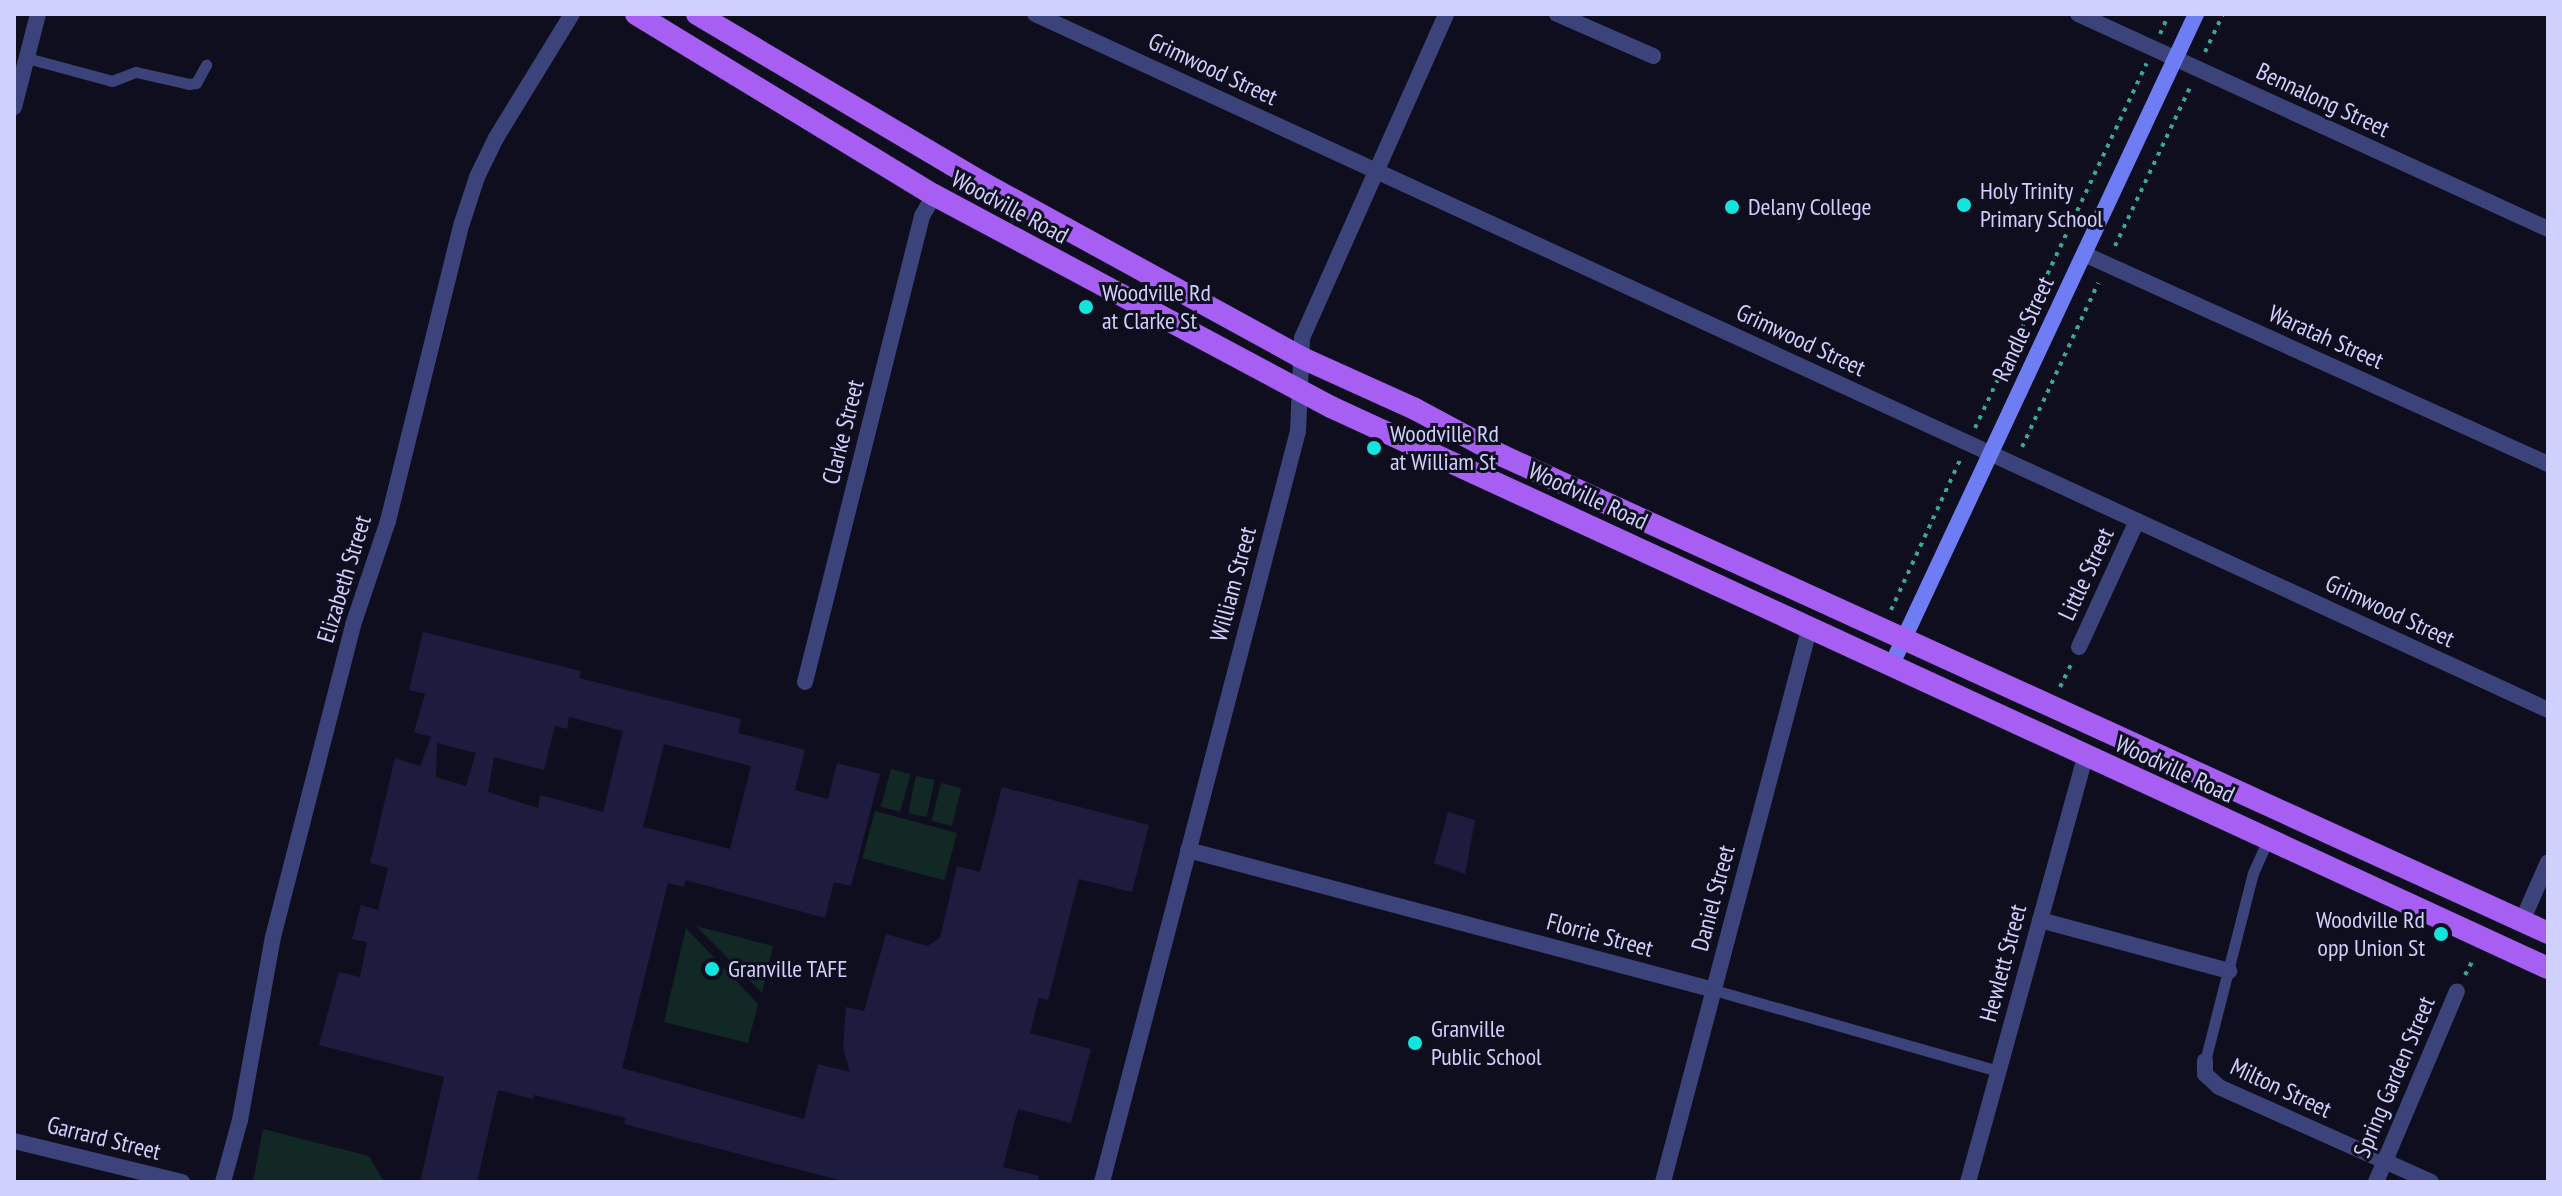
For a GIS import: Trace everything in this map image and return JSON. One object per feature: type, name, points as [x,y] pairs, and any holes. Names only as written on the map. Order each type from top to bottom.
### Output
[{"type":"main road","name":"Woodville Road","points":[[636,14],[934,195],[1300,392],[2548,968]]},
{"type":"main road","name":"Woodville Road","points":[[697,14],[981,182],[1300,357],[1415,409],[1503,456],[1904,636],[2548,933]]},
{"type":"main road","name":"Randle Street","points":[[1892,664],[2196,14]]},
{"type":"street","points":[[14,107],[38,14]]},
{"type":"street","name":"Elizabeth Street","points":[[223,1182],[240,1120],[273,937],[353,625],[388,521],[462,223],[477,177],[496,138],[572,14]]},
{"type":"street","name":"Grimwood Street","points":[[1035,14],[2548,710]]},
{"type":"street","name":"William Street","points":[[1102,1182],[1298,431],[1302,338],[1446,14]]},
{"type":"street","points":[[1557,14],[1653,56]]},
{"type":"street","name":"Bennalong Street","points":[[2078,14],[2548,229]]},
{"type":"street","name":"Clarke Street","points":[[805,682],[922,216],[934,195]]},
{"type":"street","name":"Waratah Street","points":[[2084,254],[2548,464]]},
{"type":"street","name":"Little Street","points":[[2079,647],[2137,521]]},
{"type":"street","name":"Daniel Street","points":[[1663,1182],[1810,626]]},
{"type":"street","name":"Hewlett Street","points":[[1968,1182],[2085,756]]},
{"type":"street","name":"Florrie Street","points":[[1188,850],[1714,990]]},
{"type":"street","points":[[2522,921],[2548,862]]},
{"type":"street","points":[[2040,920],[2229,971]]},
{"type":"street","name":"Spring Garden Street","points":[[2376,1182],[2457,991]]},
{"type":"street","name":"Milton Street","points":[[2205,1061],[2205,1074],[2219,1087],[2431,1182]]},
{"type":"street","name":"Garrard Street","points":[[14,1141],[182,1182]]},
{"type":"lane","points":[[27,58],[112,81],[136,72],[196,83],[206,65]]},
{"type":"lane","name":"Milton Street","points":[[2205,1061],[2253,873],[2268,840]]},
{"type":"lane","name":"Florrie Street","points":[[1714,990],[1999,1071]]},
{"type":"path","points":[[2162,30],[2169,14]]},
{"type":"path","points":[[2205,52],[2223,14]]},
{"type":"path","points":[[1976,427],[2147,62]]},
{"type":"path","points":[[2115,246],[2190,87]]},
{"type":"path","points":[[2022,447],[2098,283]]},
{"type":"path","points":[[1893,606],[1960,461]]},
{"type":"path","points":[[2060,687],[2079,647]]},
{"type":"green space","points":[[891,769],[910,774],[900,812],[881,807]]},
{"type":"green space","points":[[916,776],[935,780],[927,817],[908,813]]},
{"type":"green space","points":[[941,783],[961,788],[952,826],[932,821]]},
{"type":"green space","points":[[875,811],[957,833],[944,880],[862,858]]},
{"type":"green space","points":[[696,926],[773,946],[762,993]]},
{"type":"green space","points":[[686,928],[758,1004],[748,1043],[664,1022]]},
{"type":"green space","points":[[263,1129],[369,1156],[384,1182],[253,1182]]},
{"type":"building","points":[[423,632],[581,671],[579,678],[741,719],[738,733],[805,750],[795,790],[828,799],[837,763],[880,774],[851,886],[834,882],[825,918],[686,880],[684,887],[668,883],[622,1068],[804,1119],[818,1064],[850,1072],[843,1048],[846,1007],[864,1011],[886,934],[927,946],[940,938],[957,866],[980,872],[1002,787],[1149,825],[1132,892],[1079,879],[1048,1000],[1039,998],[1030,1033],[1091,1049],[1071,1123],[1018,1109],[1003,1167],[1039,1176],[1038,1182],[847,1182],[624,1124],[626,1118],[534,1095],[533,1099],[498,1090],[477,1182],[420,1182],[444,1077],[319,1045],[339,972],[360,977],[367,942],[352,939],[361,905],[378,910],[388,868],[370,863],[395,758],[420,766],[431,737],[414,732],[425,694],[409,690]],"holes":[[[569,717],[623,731],[603,812],[540,795],[538,808],[488,792],[494,757],[544,770],[555,726],[567,729]],[[437,743],[476,753],[466,786],[436,777]],[[664,744],[751,766],[730,849],[643,827]]]},
{"type":"building","points":[[1448,812],[1475,820],[1465,874],[1434,863]]},
{"type":"place","name":"Holy Trinity Primary School","points":[[1964,205]]},
{"type":"place","name":"Delany College","points":[[1732,207]]},
{"type":"place","name":"Woodville Rd at Clarke St","points":[[1086,307]]},
{"type":"place","name":"Woodville Rd at William St","points":[[1374,448]]},
{"type":"place","name":"Woodville Rd opp Union St","points":[[2441,934]]},
{"type":"place","name":"Granville TAFE","points":[[712,969]]},
{"type":"place","name":"Granville Public School","points":[[1415,1043]]}]
